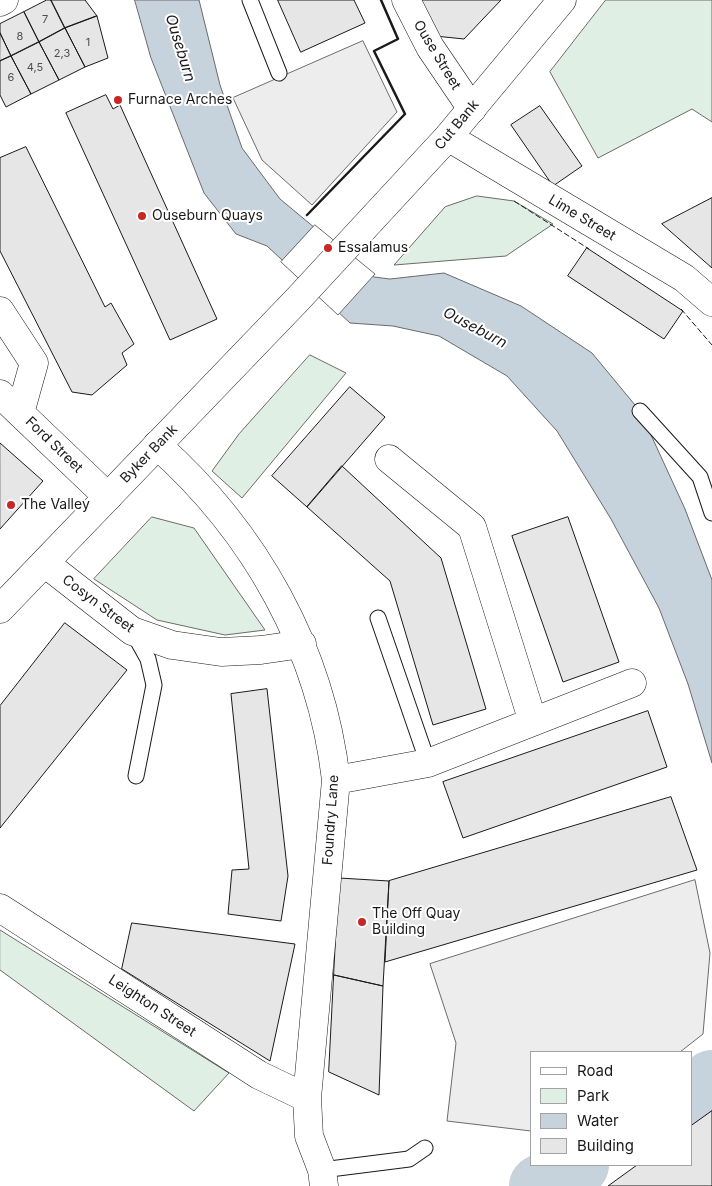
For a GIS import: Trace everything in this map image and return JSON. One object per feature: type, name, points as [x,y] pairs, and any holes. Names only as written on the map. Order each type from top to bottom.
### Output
[{"type":"street","points":[[0,2],[4,0]]},
{"type":"street","name":"Ouse Street","points":[[406,0],[430,47],[472,109]]},
{"type":"street","name":"Cut Bank","points":[[298,300],[448,137],[562,0]]},
{"type":"street","name":"Lime Street","points":[[448,137],[684,278],[712,302]]},
{"type":"street","name":"Byker Bank","points":[[0,609],[46,564],[157,445],[298,300]]},
{"type":"street","points":[[0,311],[34,363],[20,413]]},
{"type":"street","name":"Ford Street","points":[[0,394],[108,497]]},
{"type":"street","name":"Foundry Lane","points":[[157,445],[188,472],[239,535],[275,588],[302,644],[331,741],[336,780],[307,1098],[309,1136],[323,1178]]},
{"type":"street","points":[[389,459],[472,527],[533,722]]},
{"type":"street","name":"Cosyn Street","points":[[46,564],[132,631],[172,645],[221,652],[260,650],[302,644]]},
{"type":"street","points":[[336,780],[428,763],[632,683]]},
{"type":"street","name":"Leighton Street","points":[[0,908],[258,1075],[307,1098]]},
{"type":"lane","points":[[250,0],[279,73]]},
{"type":"lane","points":[[640,411],[700,477],[712,513]]},
{"type":"lane","points":[[378,618],[428,763]]},
{"type":"lane","points":[[132,631],[148,659],[154,685],[136,776]]},
{"type":"lane","points":[[323,1178],[409,1159],[425,1148]]},
{"type":"green space","points":[[606,0],[712,0],[712,122],[692,109],[598,158],[550,72]]},
{"type":"green space","points":[[477,196],[514,201],[553,224],[506,256],[394,265],[445,207]]},
{"type":"green space","points":[[310,355],[346,373],[242,498],[212,471],[239,434]]},
{"type":"green space","points":[[152,517],[194,528],[265,630],[225,635],[157,620],[94,579]]},
{"type":"green space","points":[[0,930],[229,1073],[194,1111],[0,970]]},
{"type":"shaded area","points":[[363,41],[397,112],[312,205],[262,160],[233,98]]},
{"type":"shaded area","points":[[695,880],[710,953],[703,1034],[681,1051],[530,1051],[530,1131],[447,1121],[456,1043],[430,964]]},
{"type":"water","points":[[135,0],[199,0],[220,85],[242,148],[280,199],[374,277],[390,279],[444,273],[521,306],[592,353],[640,411],[685,509],[712,580],[712,763],[688,684],[659,608],[611,519],[557,431],[507,376],[439,336],[393,326],[350,323],[267,246],[236,234],[204,193],[151,58]]},
{"type":"pier","points":[[315,225],[375,274],[338,315],[281,262]]},
{"type":"building","points":[[47,0],[51,0],[65,28],[39,42],[24,12]]},
{"type":"building","points":[[51,0],[85,0],[97,16],[65,28]]},
{"type":"building","points":[[278,0],[354,0],[365,23],[301,52]]},
{"type":"building","points":[[419,0],[501,0],[464,39],[435,36]]},
{"type":"building","points":[[24,12],[39,42],[11,56],[0,33],[0,24]]},
{"type":"building","points":[[97,16],[108,58],[85,67],[65,28]]},
{"type":"building","points":[[65,28],[85,67],[59,80],[39,42]]},
{"type":"building","points":[[0,33],[11,56],[0,61]]},
{"type":"building","points":[[39,42],[59,80],[31,94],[11,56]]},
{"type":"building","points":[[11,56],[31,94],[6,107],[0,95],[0,61]]},
{"type":"building","name":"Ouseburn Quays","points":[[106,95],[113,109],[120,105],[217,319],[170,340],[66,113]]},
{"type":"building","points":[[540,106],[582,166],[553,186],[511,125]]},
{"type":"building","points":[[26,147],[105,307],[111,303],[134,344],[122,353],[127,365],[92,395],[72,392],[0,251],[0,158]]},
{"type":"building","points":[[712,198],[712,268],[662,224]]},
{"type":"building","points":[[587,248],[683,311],[664,339],[568,276]]},
{"type":"building","points":[[350,387],[385,417],[307,507],[272,476]]},
{"type":"building","name":"The Valley","points":[[0,443],[43,481],[0,529]]},
{"type":"building","points":[[342,466],[441,558],[486,709],[433,725],[390,581],[307,507]]},
{"type":"building","points":[[568,517],[619,662],[563,682],[512,536]]},
{"type":"building","points":[[65,623],[127,670],[0,828],[0,706]]},
{"type":"building","points":[[267,689],[288,876],[281,921],[228,914],[232,870],[249,869],[231,694]]},
{"type":"building","points":[[648,711],[667,767],[463,838],[443,782]]},
{"type":"building","points":[[671,797],[697,870],[385,962],[389,881]]},
{"type":"building","name":"The Off Quay Building","points":[[339,878],[389,881],[383,986],[334,975]]},
{"type":"building","points":[[132,923],[295,944],[270,1061],[122,969]]},
{"type":"building","points":[[334,975],[383,986],[379,1095],[329,1072]]},
{"type":"building","points":[[712,1111],[712,1186],[608,1186],[636,1166],[692,1166],[692,1125]]},
{"type":"waterway","name":"Ouseburn","points":[[692,1097],[712,1081]]},
{"type":"waterway","name":"Ouseburn","points":[[540,1186],[576,1166]]},
{"type":"fence","points":[[514,201],[589,249]]},
{"type":"fence","points":[[681,309],[712,345]]},
{"type":"wall","points":[[307,215],[405,114],[374,51],[398,39],[381,0]]},
{"type":"place","name":"Furnace Arches","points":[[118,100]]},
{"type":"place","name":"Ouseburn Quays","points":[[142,216]]},
{"type":"place","name":"Essalamus","points":[[328,248]]},
{"type":"place","name":"The Valley","points":[[11,505]]},
{"type":"place","name":"The Off Quay Building","points":[[362,922]]}]
